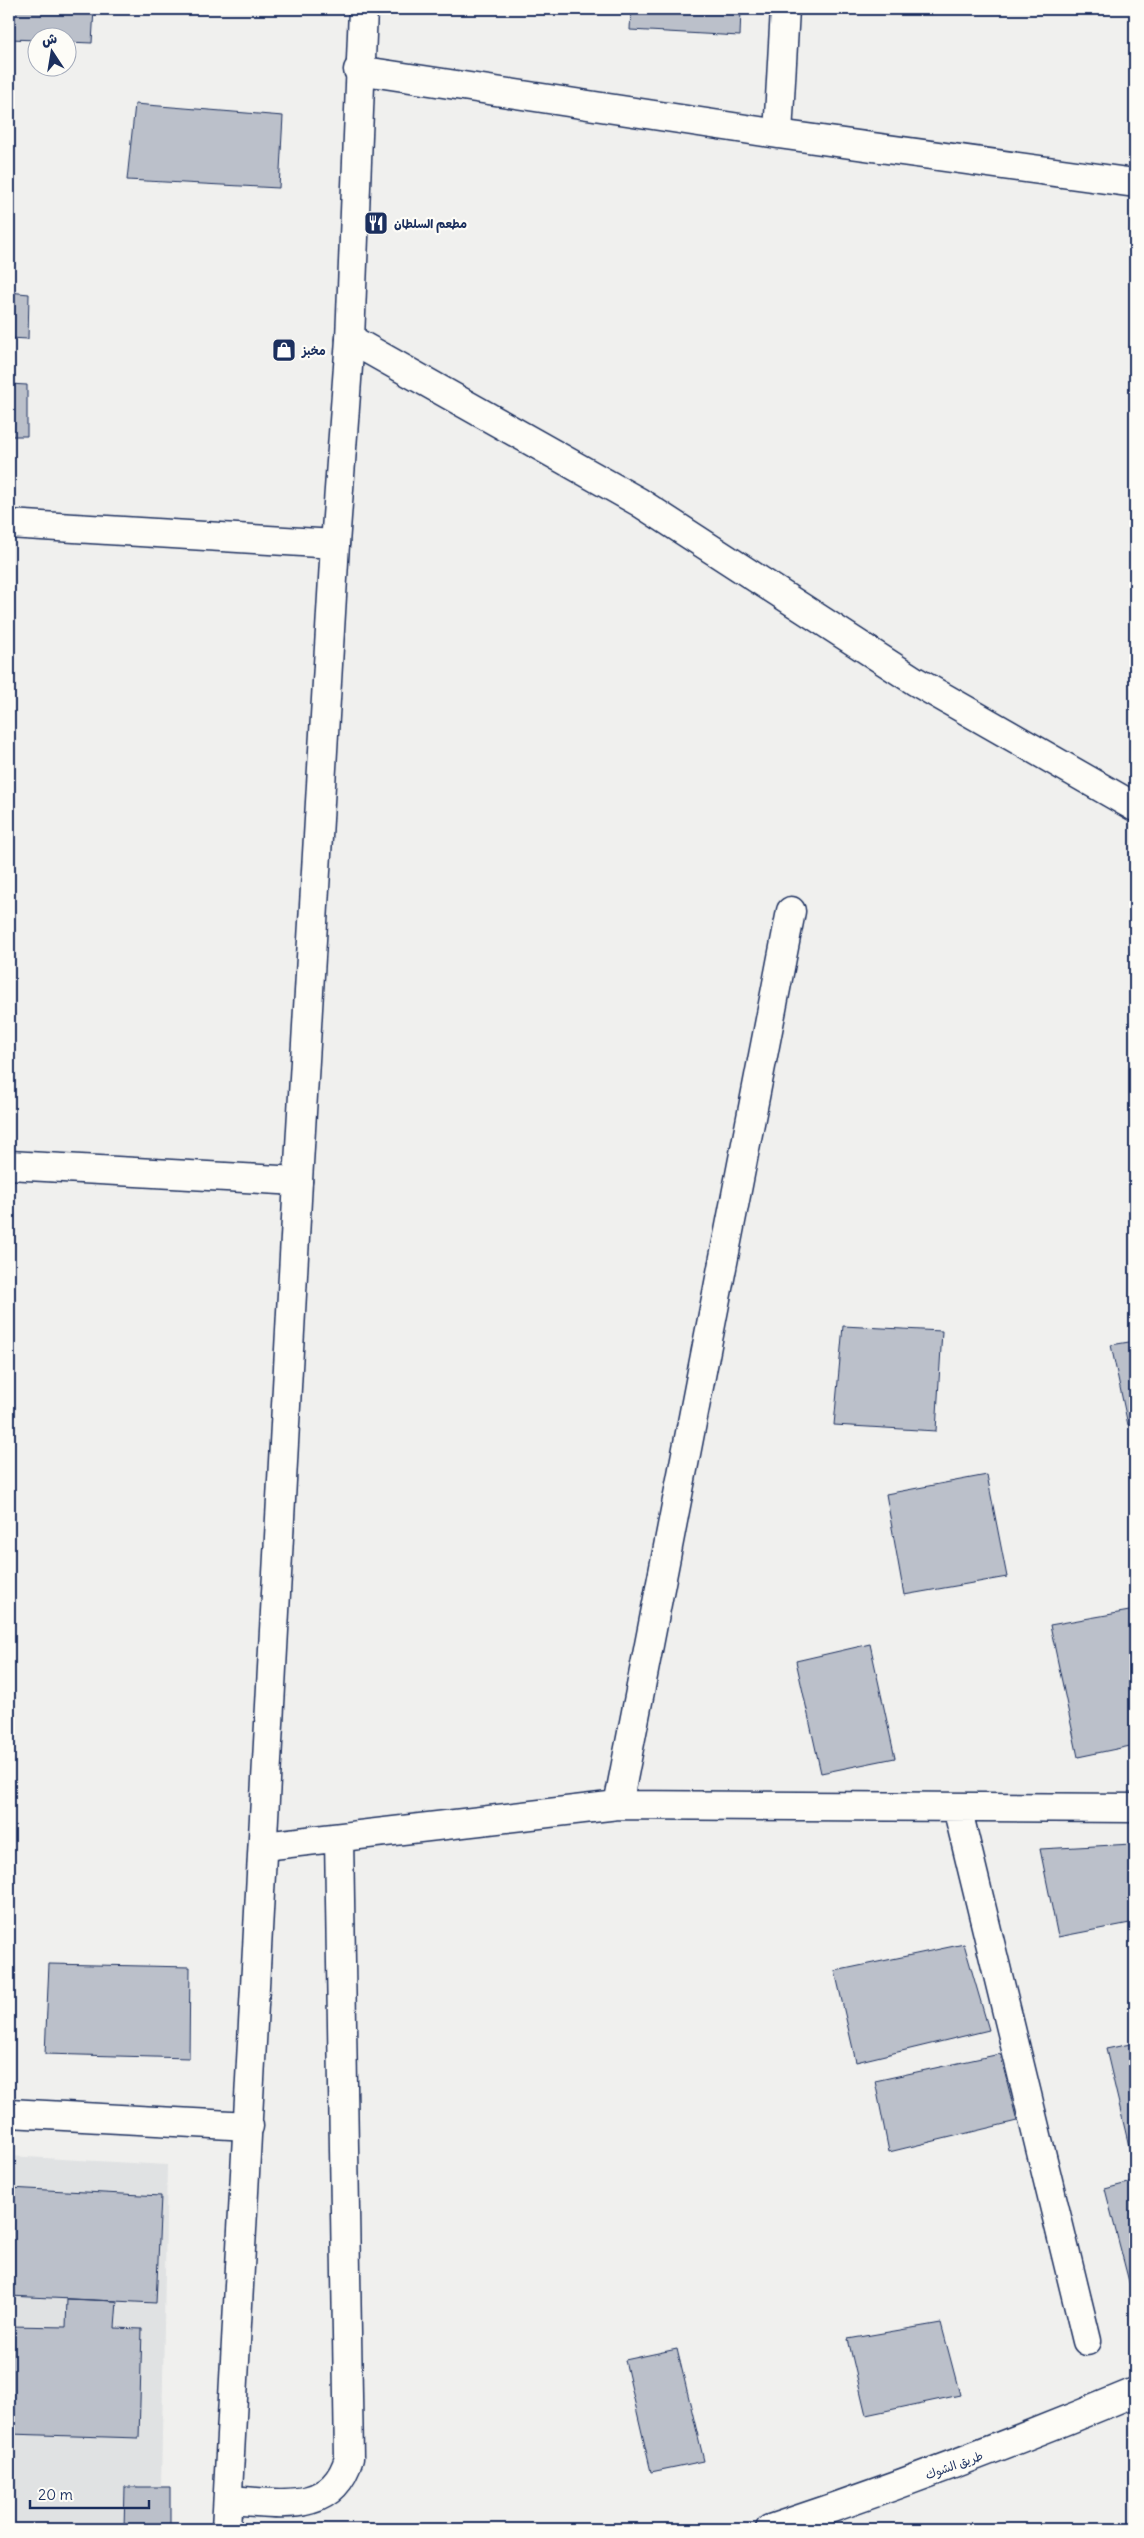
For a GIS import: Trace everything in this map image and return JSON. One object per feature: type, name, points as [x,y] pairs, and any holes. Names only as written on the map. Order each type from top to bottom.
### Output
[{"type":"street","points":[[226,2529],[264,1846],[298,1181],[335,544],[350,338],[358,70],[362,9]]},
{"type":"street","points":[[778,134],[785,9]]},
{"type":"street","points":[[358,70],[778,134],[1135,183]]},
{"type":"street","points":[[350,338],[639,502],[915,681],[1135,807]]},
{"type":"street","points":[[9,524],[335,544]]},
{"type":"street","points":[[618,1806],[790,910]]},
{"type":"street","points":[[9,1165],[298,1181]]},
{"type":"street","points":[[264,1846],[618,1806],[1135,1808]]},
{"type":"street","points":[[957,1807],[1087,2341]]},
{"type":"street","points":[[228,2500],[297,2503],[310,2501],[331,2489],[346,2469],[349,2458],[339,1838]]},
{"type":"street","points":[[9,2113],[249,2126]]},
{"type":"street","name":"طريق الشوك","points":[[770,2529],[870,2496],[980,2455],[1135,2392]]},
{"type":"shaded area","points":[[9,2156],[167,2165],[161,2488],[125,2487],[124,2529],[9,2529]]},
{"type":"building","points":[[9,9],[94,9],[92,43],[78,42],[78,28],[28,28],[28,40],[9,39]]},
{"type":"building","points":[[631,9],[741,9],[740,36],[630,30]]},
{"type":"building","points":[[135,104],[283,116],[279,188],[127,180]]},
{"type":"building","points":[[9,292],[29,294],[28,339],[9,338]]},
{"type":"building","points":[[9,384],[27,385],[27,436],[9,436]]},
{"type":"building","points":[[843,1326],[942,1331],[936,1431],[834,1425]]},
{"type":"building","points":[[1135,1341],[1135,1423],[1128,1425],[1111,1345]]},
{"type":"building","points":[[1131,1449],[1135,1449],[1135,1471]]},
{"type":"building","points":[[987,1475],[1007,1577],[904,1595],[886,1494]]},
{"type":"building","points":[[1135,1610],[1135,1745],[1078,1757],[1050,1625]]},
{"type":"building","points":[[870,1644],[895,1758],[821,1773],[796,1661]]},
{"type":"building","points":[[1132,1844],[1135,1860],[1135,1922],[1058,1937],[1040,1849]]},
{"type":"building","points":[[964,1944],[989,2030],[856,2062],[835,1971]]},
{"type":"building","points":[[49,1964],[190,1967],[189,2058],[45,2054]]},
{"type":"building","points":[[1135,2043],[1135,2158],[1132,2159],[1106,2049]]},
{"type":"building","points":[[1000,2054],[1017,2121],[889,2152],[875,2081]]},
{"type":"building","points":[[1135,2181],[1135,2305],[1105,2189]]},
{"type":"building","points":[[9,2188],[161,2196],[156,2303],[9,2296]]},
{"type":"building","points":[[67,2299],[117,2301],[115,2328],[142,2329],[139,2438],[9,2434],[9,2326],[66,2327]]},
{"type":"building","points":[[941,2323],[960,2395],[866,2415],[848,2339]]},
{"type":"building","points":[[677,2349],[704,2461],[651,2472],[625,2360]]},
{"type":"building","points":[[125,2487],[170,2487],[170,2529],[124,2529]]},
{"type":"place","name":"مطعم السلطان","points":[[376,223]]},
{"type":"place","name":"مخبز","points":[[284,350]]}]
